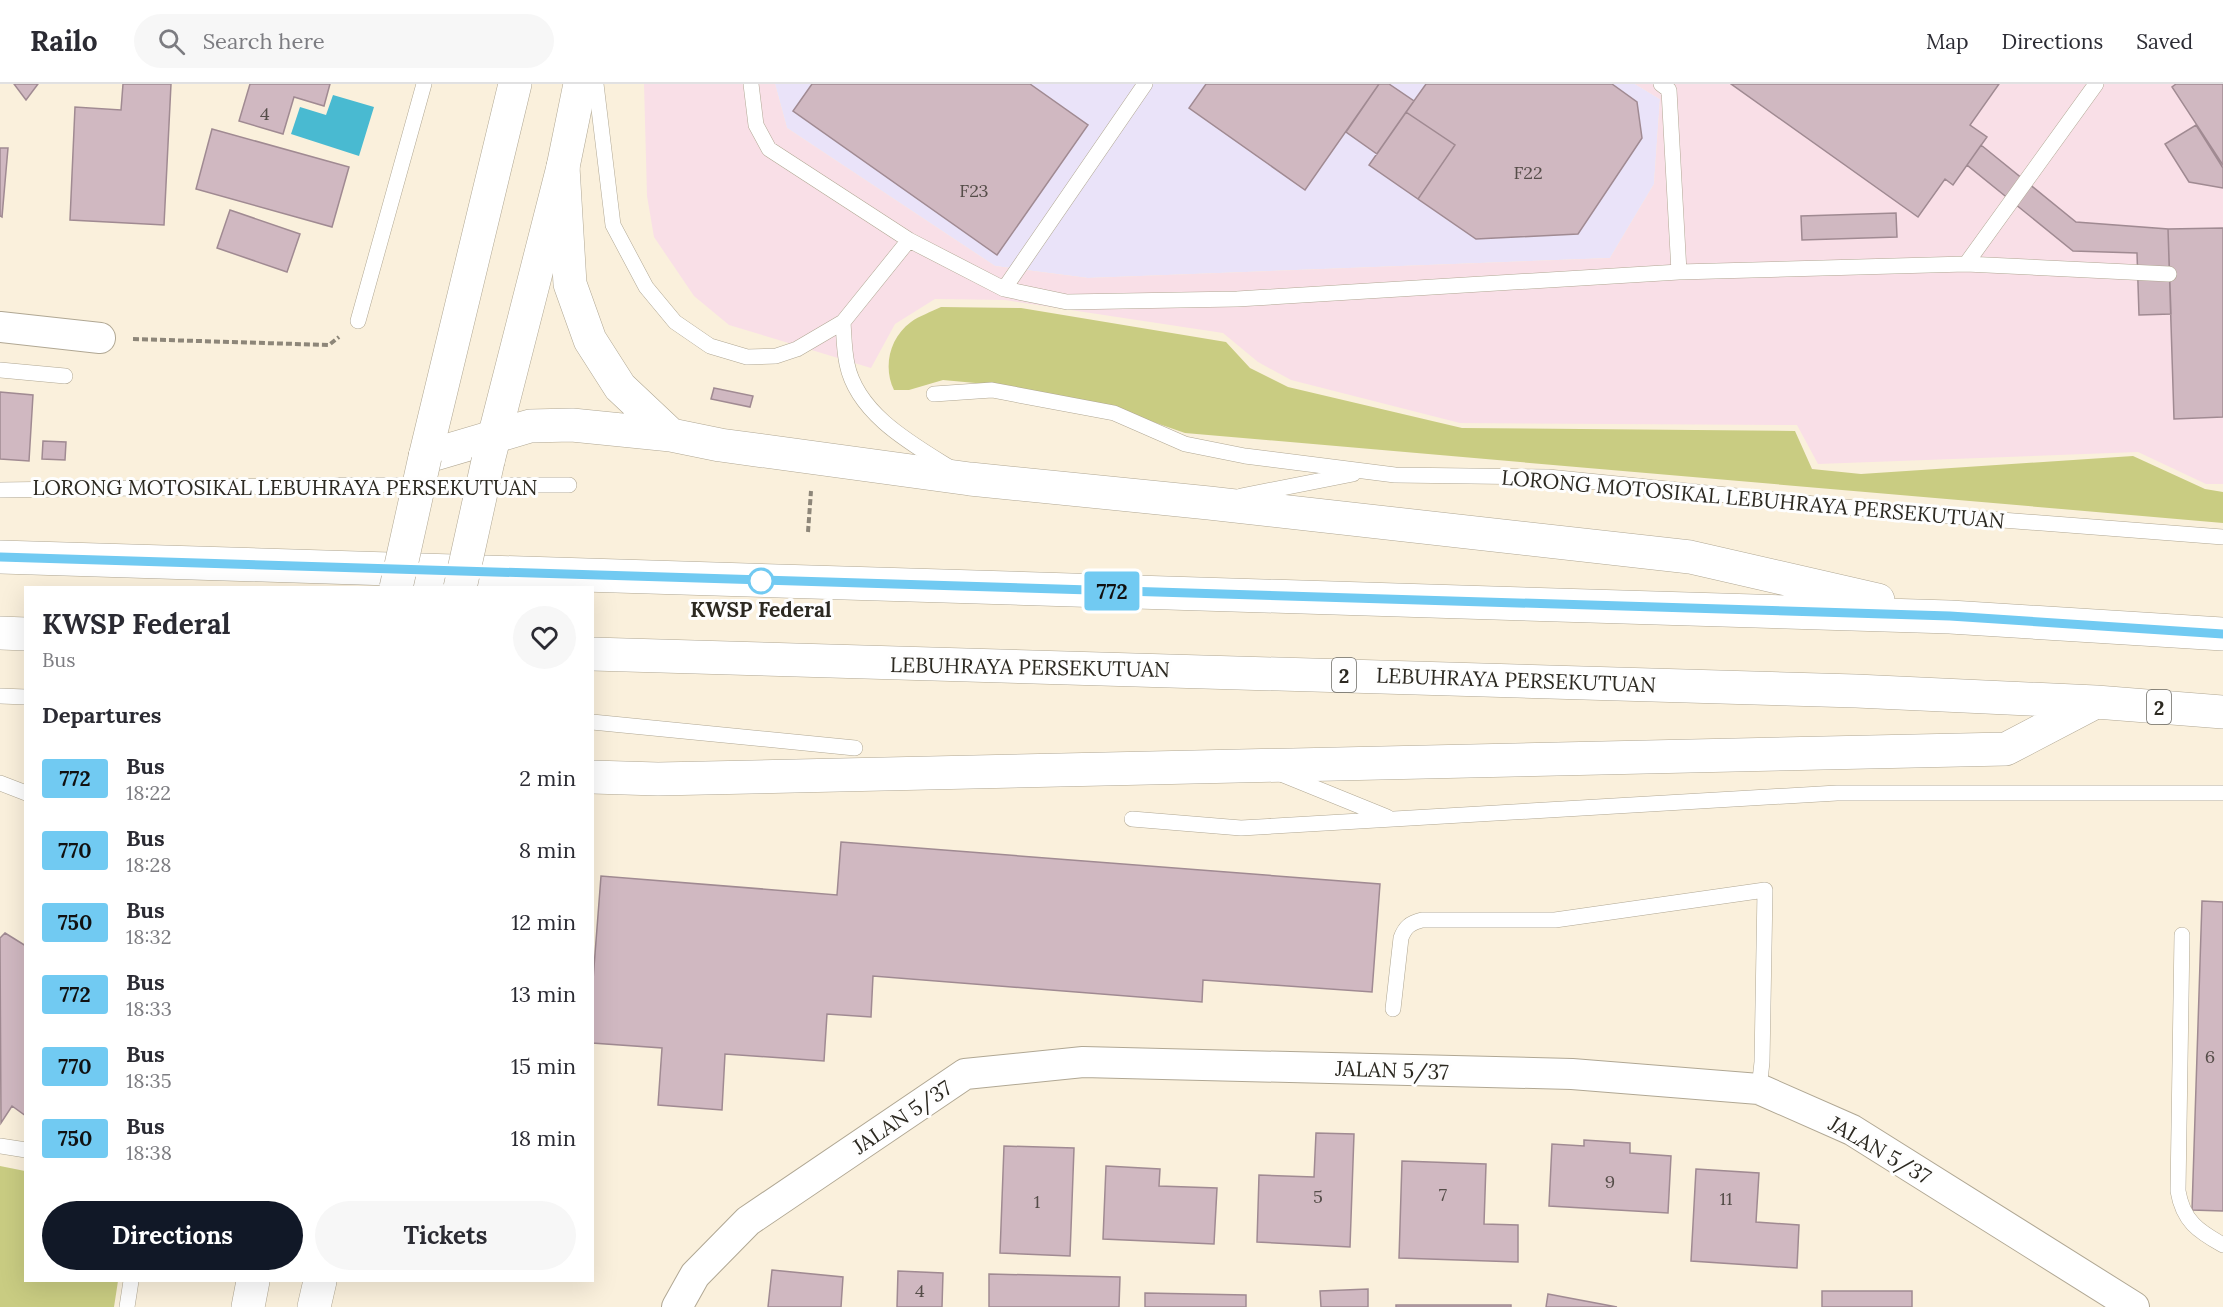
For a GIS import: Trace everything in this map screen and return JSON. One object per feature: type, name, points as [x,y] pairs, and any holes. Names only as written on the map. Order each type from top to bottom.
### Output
[{"type":"main road","points":[[396,586],[425,457],[515,84]]},
{"type":"main road","points":[[460,586],[491,448],[563,167],[580,84]]},
{"type":"main road","points":[[563,167],[570,284],[590,340],[620,387],[671,435]]},
{"type":"main road","points":[[425,457],[491,448],[530,426],[572,425],[671,435],[720,446],[969,479],[1209,503],[1690,557],[1950,616]]},
{"type":"main road","points":[[0,557],[1950,616],[2223,634]]},
{"type":"main road","points":[[0,633],[24,634]]},
{"type":"main road","name":"LEBUHRAYA PERSEKUTUAN","points":[[594,654],[1606,682],[2096,702],[2223,712]]},
{"type":"main road","points":[[594,777],[658,779],[2006,749],[2096,702]]},
{"type":"main road","points":[[594,796],[658,779]]},
{"type":"main road","points":[[248,1307],[253,1282]]},
{"type":"main road","points":[[314,1307],[320,1282]]},
{"type":"street","points":[[0,327],[100,338]]},
{"type":"street","name":"JALAN 5/37","points":[[677,1307],[695,1275],[748,1221],[965,1074],[1083,1062],[1572,1074],[1759,1089],[1852,1130],[2134,1307]]},
{"type":"lane","points":[[358,321],[424,84]]},
{"type":"lane","points":[[596,84],[613,225],[646,287],[675,321],[710,346],[747,357],[776,356],[797,349],[843,322],[909,240]]},
{"type":"lane","points":[[751,84],[756,125],[769,149],[909,240],[1004,289],[1067,302],[1236,299],[1679,272],[1966,264],[2169,274]]},
{"type":"lane","points":[[1004,289],[1145,84]]},
{"type":"lane","points":[[1661,84],[1669,90],[1679,272]]},
{"type":"lane","points":[[1966,264],[2096,84]]},
{"type":"lane","points":[[843,322],[847,364],[857,392],[890,428],[969,479]]},
{"type":"lane","points":[[0,370],[65,376]]},
{"type":"lane","name":"LORONG MOTOSIKAL LEBUHRAYA PERSEKUTUAN","points":[[934,394],[992,390],[1114,412],[1185,444],[1245,456],[1395,475],[1548,477],[1885,511],[2223,537]]},
{"type":"lane","points":[[1209,503],[1367,471]]},
{"type":"lane","name":"LORONG MOTOSIKAL LEBUHRAYA PERSEKUTUAN","points":[[0,490],[352,485],[569,485]]},
{"type":"lane","points":[[0,696],[24,697]]},
{"type":"lane","points":[[594,722],[855,748]]},
{"type":"lane","points":[[1262,766],[1392,819]]},
{"type":"lane","points":[[0,783],[24,793]]},
{"type":"lane","points":[[1132,819],[1241,828],[1837,793],[2223,793]]},
{"type":"lane","points":[[1393,1009],[1401,938],[1404,929],[1412,922],[1422,920],[1555,920],[1765,890],[1762,1062],[1759,1089]]},
{"type":"lane","points":[[2182,935],[2178,1191],[2185,1216],[2193,1226],[2223,1245]]},
{"type":"lane","points":[[0,1146],[24,1150]]},
{"type":"lane","points":[[127,1307],[131,1282]]},
{"type":"path","points":[[100,338],[329,345],[358,321]]},
{"type":"shaded area","points":[[644,84],[775,84],[787,128],[995,266],[1088,278],[1610,258],[1654,184],[1660,99],[1635,84],[2223,84],[2223,484],[2206,484],[2138,452],[1818,464],[1797,425],[1460,423],[1291,380],[1258,362],[1223,333],[1005,300],[935,299],[895,324],[871,368],[729,325],[694,296],[654,237],[647,196]]},
{"type":"shaded area","points":[[775,84],[1635,84],[1660,99],[1654,184],[1610,258],[1088,278],[995,266],[787,128]]},
{"type":"green space","points":[[941,307],[1021,308],[1226,342],[1250,368],[1288,387],[1462,428],[1795,431],[1812,469],[1861,474],[2133,456],[2205,489],[2223,492],[2223,523],[1185,433],[1101,404],[997,385],[943,380],[909,390],[894,390],[889,363],[893,345],[898,336],[914,320]]},
{"type":"green space","points":[[0,1166],[24,1171],[24,1282],[118,1282],[114,1307],[0,1307]]},
{"type":"water","points":[[333,95],[374,107],[359,156],[291,134],[300,107],[326,115]]},
{"type":"building","points":[[14,84],[38,84],[26,100]]},
{"type":"building","points":[[123,84],[171,84],[164,225],[70,220],[75,107],[121,110]]},
{"type":"building","points":[[250,84],[330,84],[324,106],[294,97],[283,134],[239,121]]},
{"type":"building","points":[[812,84],[1030,84],[1088,125],[997,255],[793,111]]},
{"type":"building","points":[[1206,84],[1379,84],[1305,190],[1189,108]]},
{"type":"building","points":[[1379,84],[1389,84],[1414,101],[1377,154],[1346,132]]},
{"type":"building","points":[[1426,84],[1612,84],[1637,102],[1642,138],[1578,234],[1476,239],[1418,199],[1455,145],[1406,112]]},
{"type":"building","points":[[1731,84],[1999,84],[1970,125],[1987,137],[1953,185],[1945,179],[1918,217]]},
{"type":"building","points":[[2176,84],[2223,84],[2223,165],[2172,87]]},
{"type":"building","points":[[1406,112],[1455,145],[1418,199],[1369,165]]},
{"type":"building","points":[[2196,125],[2223,168],[2223,188],[2189,182],[2165,144]]},
{"type":"building","points":[[212,129],[349,167],[332,227],[196,189]]},
{"type":"building","points":[[1981,145],[2076,222],[2168,229],[2171,314],[2139,315],[2137,253],[2073,251],[1967,165]]},
{"type":"building","points":[[0,148],[8,148],[2,217],[0,216]]},
{"type":"building","points":[[230,210],[300,234],[287,272],[217,248]]},
{"type":"building","points":[[1896,213],[1897,237],[1802,240],[1801,216]]},
{"type":"building","points":[[2223,228],[2223,417],[2174,419],[2168,229]]},
{"type":"building","points":[[714,388],[753,396],[750,407],[711,399]]},
{"type":"building","points":[[0,392],[33,395],[29,461],[0,459]]},
{"type":"building","points":[[43,441],[66,442],[65,460],[42,459]]},
{"type":"building","points":[[841,842],[1380,884],[1372,992],[1203,980],[1202,1002],[873,976],[871,1017],[827,1014],[824,1061],[725,1054],[722,1110],[658,1105],[662,1048],[594,1043],[594,967],[601,876],[837,895]]},
{"type":"building","points":[[2202,901],[2223,902],[2223,1211],[2192,1210]]},
{"type":"building","points":[[5,933],[24,945],[24,1115],[12,1106],[1,1123],[0,938]]},
{"type":"building","points":[[1316,1133],[1354,1134],[1350,1247],[1257,1242],[1259,1175],[1314,1177]]},
{"type":"building","points":[[1584,1140],[1630,1143],[1630,1153],[1671,1156],[1668,1213],[1549,1206],[1552,1144],[1584,1146]]},
{"type":"building","points":[[1004,1146],[1074,1148],[1070,1256],[1000,1253]]},
{"type":"building","points":[[1402,1161],[1486,1164],[1484,1224],[1518,1225],[1518,1262],[1399,1258]]},
{"type":"building","points":[[1106,1166],[1160,1169],[1159,1186],[1217,1188],[1214,1244],[1103,1239]]},
{"type":"building","points":[[1696,1169],[1759,1173],[1756,1222],[1799,1225],[1797,1268],[1691,1261]]},
{"type":"building","points":[[772,1270],[843,1277],[841,1307],[768,1307]]},
{"type":"building","points":[[898,1271],[943,1273],[942,1307],[897,1307]]},
{"type":"building","points":[[989,1274],[1120,1277],[1119,1307],[989,1307]]},
{"type":"building","points":[[1368,1289],[1368,1307],[1321,1307],[1320,1291]]},
{"type":"building","points":[[1822,1291],[1912,1291],[1912,1307],[1822,1307]]},
{"type":"building","points":[[1145,1293],[1246,1295],[1246,1307],[1145,1307]]},
{"type":"building","points":[[1548,1294],[1617,1307],[1546,1307]]},
{"type":"building","points":[[1396,1305],[1511,1305],[1511,1307],[1396,1307]]},
{"type":"bus line","name":"772","points":[[0,557],[1950,616],[2223,634]]},
{"type":"place","name":"KWSP Federal","points":[[761,581]]}]
